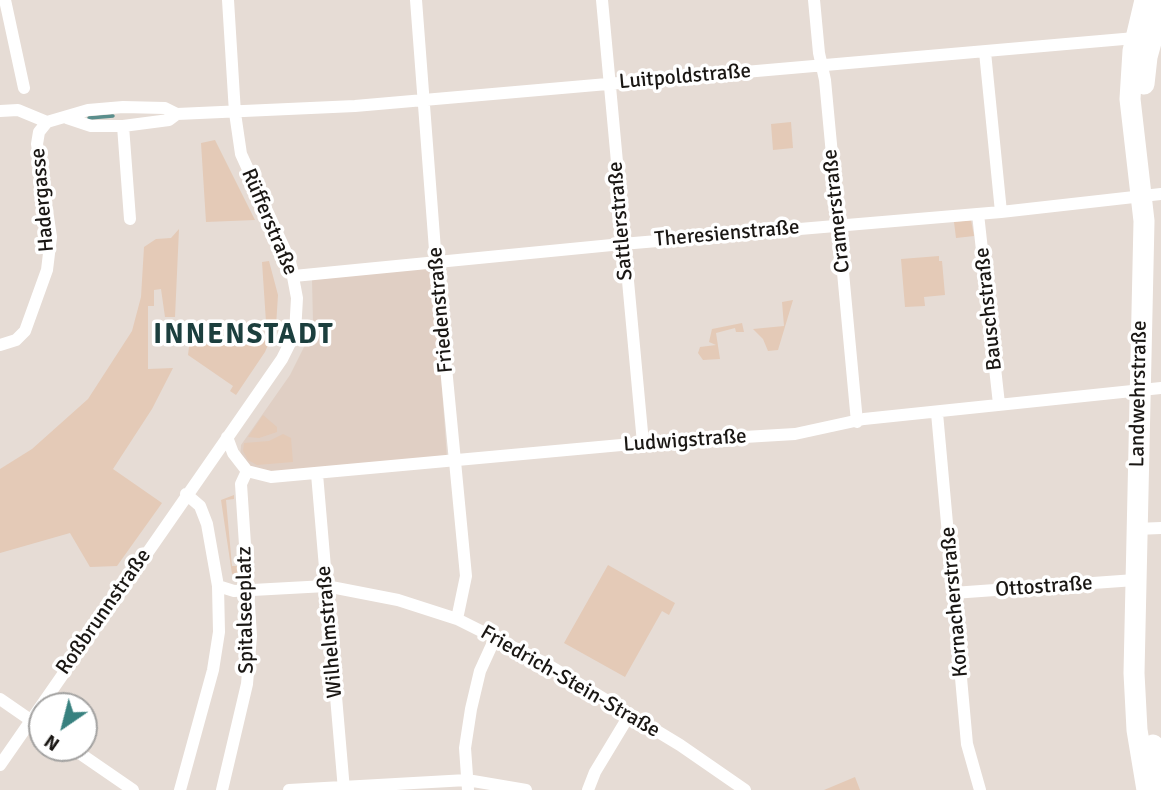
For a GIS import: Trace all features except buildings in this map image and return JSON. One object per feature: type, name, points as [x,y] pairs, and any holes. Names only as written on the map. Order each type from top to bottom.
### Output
[{"type":"main road","name":"Landwehrstraße","points":[[1145,0],[1135,38],[1130,99],[1151,195]]},
{"type":"main road","name":"Landwehrstraße","points":[[1161,5],[1144,75],[1151,195],[1144,693],[1161,782]]},
{"type":"main road","name":"Landwehrstraße","points":[[1147,528],[1135,580],[1135,700],[1147,790]]},
{"type":"street","points":[[5,0],[24,88]]},
{"type":"street","name":"Rüfferstraße","points":[[186,494],[292,342],[298,324],[294,276],[284,247],[245,168],[235,113],[228,0]]},
{"type":"street","name":"Friedenstraße","points":[[416,0],[436,263],[466,576],[457,619]]},
{"type":"street","name":"Sattlerstraße","points":[[602,0],[622,244],[643,443]]},
{"type":"street","name":"Cramerstraße","points":[[814,0],[839,224],[857,422]]},
{"type":"street","name":"Luitpoldstraße","points":[[177,114],[235,113],[425,100],[1135,38]]},
{"type":"street","points":[[985,52],[1001,212]]},
{"type":"street","points":[[0,111],[18,110],[47,122],[88,110],[145,106],[165,108],[177,114],[169,120],[123,126],[91,126],[67,118]]},
{"type":"street","name":"Hadergasse","points":[[0,345],[16,340],[25,331],[47,270],[51,237],[37,144],[39,132],[47,122]]},
{"type":"street","points":[[123,126],[130,219]]},
{"type":"street","name":"Theresienstraße","points":[[294,276],[839,224],[1001,212],[1151,195]]},
{"type":"street","name":"Bauschstraße","points":[[978,214],[999,404]]},
{"type":"street","name":"Ludwigstraße","points":[[247,471],[265,478],[643,443],[795,434],[813,428],[999,404],[1150,389]]},
{"type":"street","name":"Kornacherstraße","points":[[937,413],[967,744],[980,790]]},
{"type":"street","points":[[228,437],[233,453],[247,471]]},
{"type":"street","name":"Spitalseeplatz","points":[[222,790],[247,684],[251,636],[241,484],[247,471]]},
{"type":"street","name":"Wilhelmstraße","points":[[317,474],[343,788]]},
{"type":"street","name":"Spitalseeplatz","points":[[180,790],[213,670],[219,632],[218,586],[204,512],[186,494]]},
{"type":"street","name":"Roßbrunnstraße","points":[[49,692],[186,494]]},
{"type":"street","name":"Ottostraße","points":[[953,593],[1135,580]]},
{"type":"street","name":"Friedrich-Stein-Straße","points":[[218,586],[228,591],[326,586],[398,600],[457,619],[496,636],[630,714],[745,790]]},
{"type":"street","points":[[468,785],[465,748],[471,709],[480,671],[496,636]]},
{"type":"street","points":[[0,699],[28,719]]},
{"type":"street","points":[[587,790],[630,714]]},
{"type":"street","name":"Roßbrunnstraße","points":[[0,765],[28,723]]},
{"type":"street","points":[[92,762],[133,790]]},
{"type":"street","points":[[289,790],[468,785],[526,790]]},
{"type":"shaded area","points":[[791,122],[793,148],[773,150],[771,124]]},
{"type":"shaded area","points":[[215,140],[255,220],[206,222],[201,143]]},
{"type":"shaded area","points":[[971,220],[974,236],[956,238],[954,222]]},
{"type":"shaded area","points":[[179,229],[175,317],[165,317],[161,289],[154,290],[154,306],[148,306],[148,369],[173,368],[152,409],[113,469],[162,503],[117,566],[90,567],[70,533],[0,553],[0,469],[32,449],[88,399],[132,331],[141,297],[144,247],[156,239],[171,238]]},
{"type":"shaded area","points":[[939,256],[939,261],[942,261],[945,295],[924,297],[925,306],[905,307],[901,259]]},
{"type":"shaded area","points":[[269,261],[278,295],[276,326],[265,352],[236,395],[230,391],[233,386],[188,355],[190,338],[267,337],[262,262]]},
{"type":"shaded area","points":[[433,266],[447,458],[259,473],[240,459],[241,445],[290,375],[310,335],[313,323],[312,279]]},
{"type":"shaded area","points":[[793,300],[778,350],[768,351],[763,339],[753,329],[784,326],[782,302]]},
{"type":"shaded area","points":[[742,323],[744,332],[736,332],[735,328],[716,333],[720,359],[703,360],[698,353],[700,347],[716,345],[709,342],[712,329]]},
{"type":"shaded area","points":[[263,415],[277,427],[277,432],[259,438],[248,437]]},
{"type":"shaded area","points":[[283,434],[291,438],[293,462],[257,465],[248,460],[243,451],[244,443],[269,441]]},
{"type":"shaded area","points":[[234,495],[234,499],[226,500],[232,566],[241,566],[241,573],[232,574],[221,500]]},
{"type":"shaded area","points":[[608,565],[675,603],[669,615],[662,611],[625,677],[564,643]]},
{"type":"shaded area","points":[[855,777],[860,790],[824,790]]},
{"type":"waterway","points":[[89,118],[113,116]]},
{"type":"district","name":"INNENSTADT","points":[[244,336]]}]
